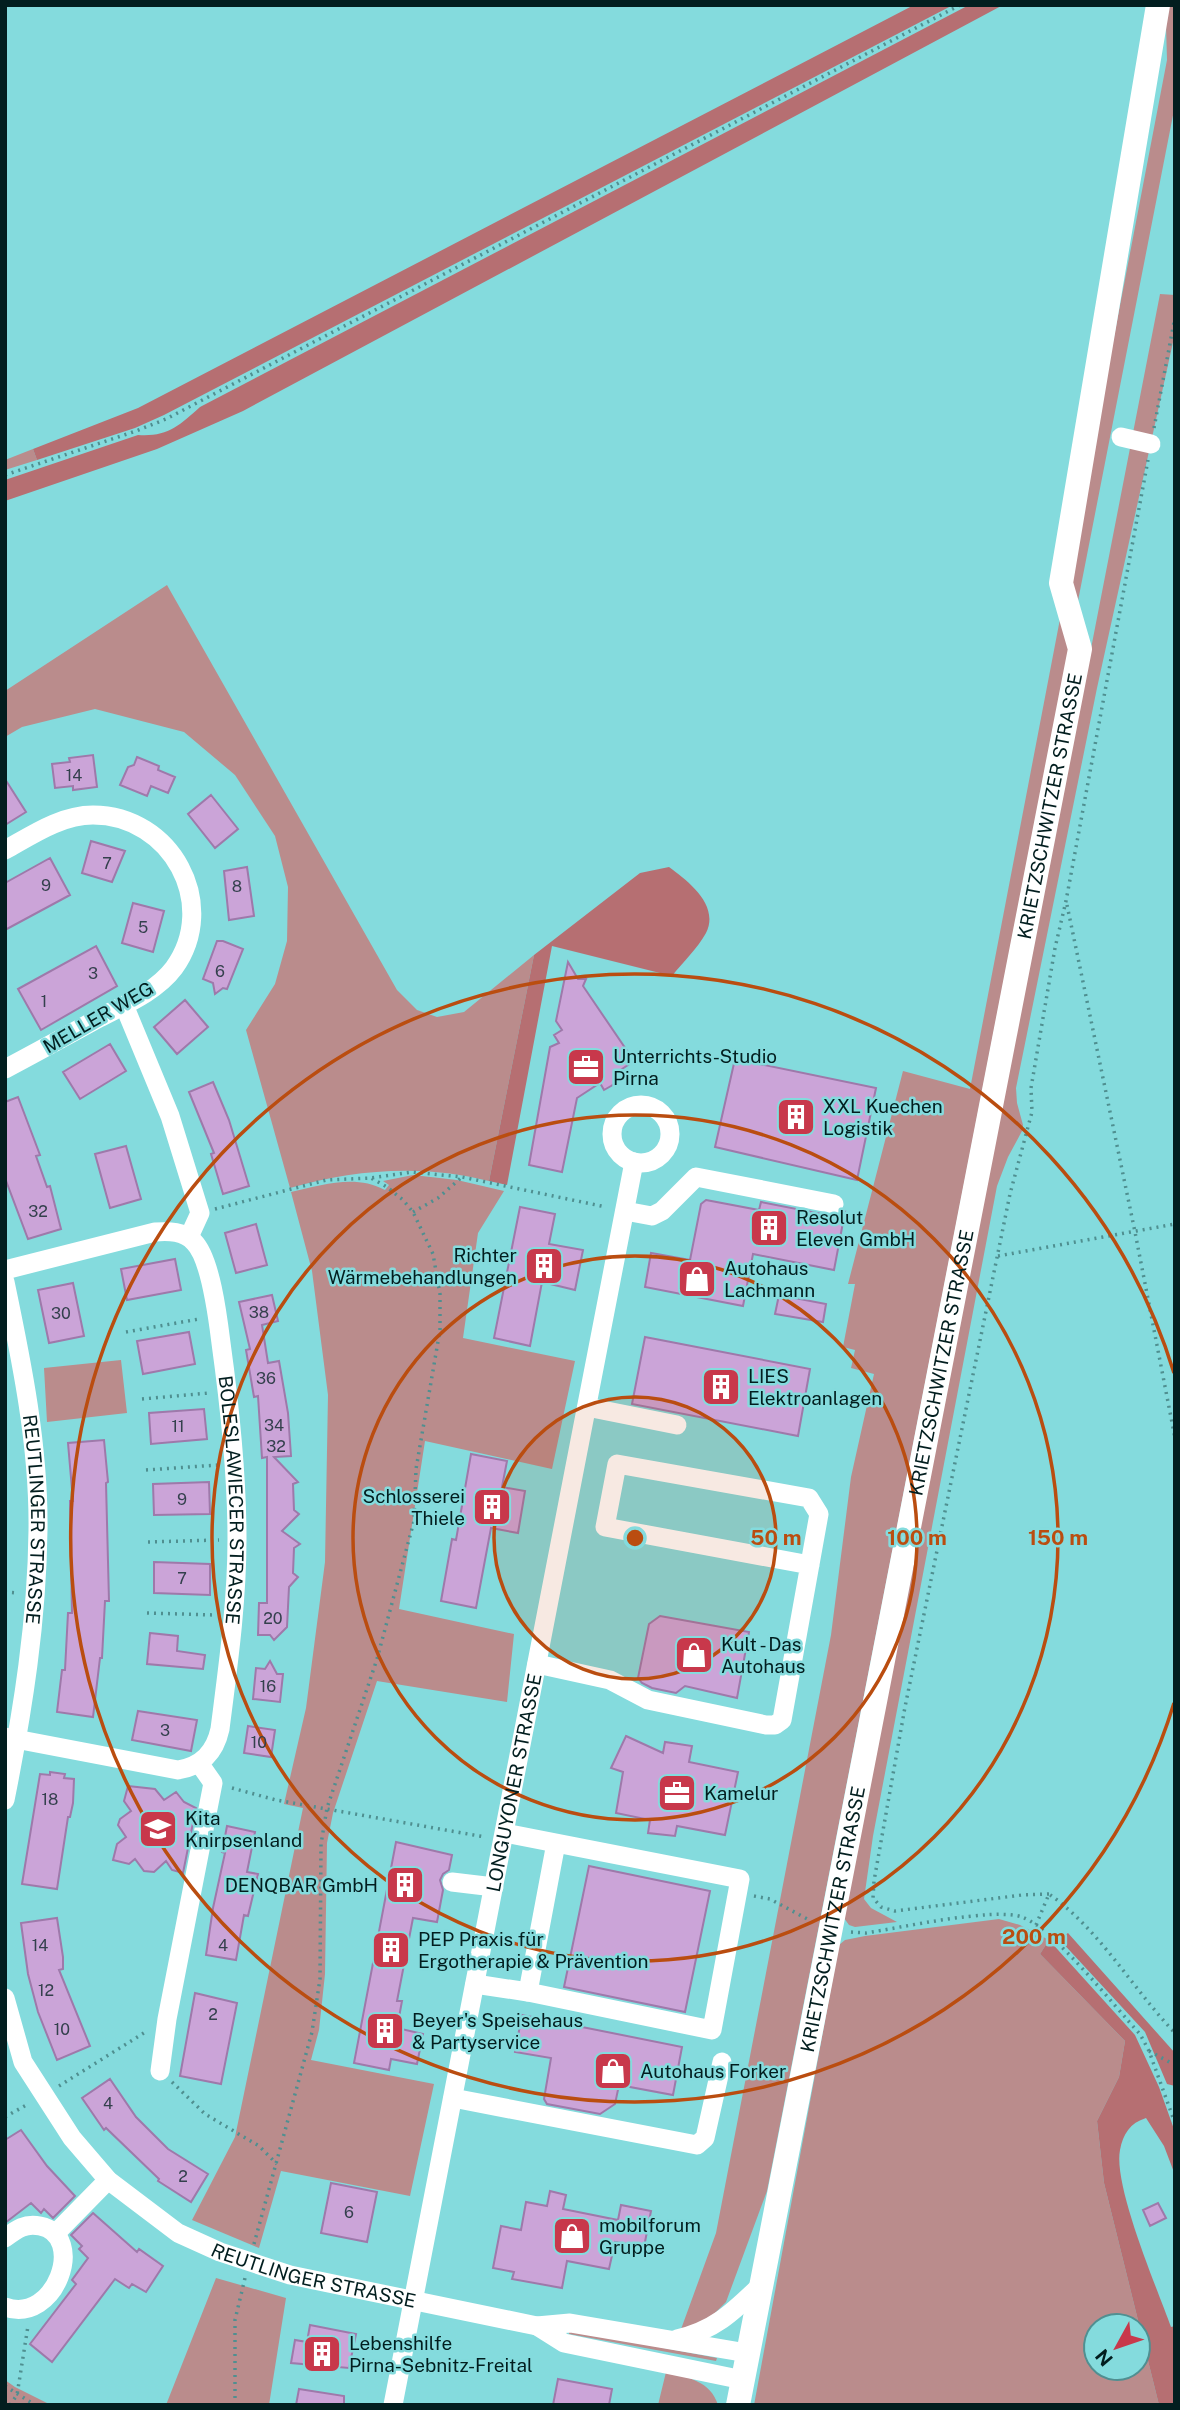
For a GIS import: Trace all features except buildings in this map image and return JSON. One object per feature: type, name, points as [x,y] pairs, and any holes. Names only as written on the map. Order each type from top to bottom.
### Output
[{"type":"main road","name":"KRIETZSCHWITZER STRASSE","points":[[740,2393],[1080,649],[1061,583],[1158,5]]},
{"type":"street","points":[[1121,438],[1151,444]]},
{"type":"street","name":"MELLER WEG","points":[[5,850],[56,823],[91,815],[111,816],[147,830],[162,842],[174,857],[184,874],[190,896],[191,918],[183,953],[161,981],[124,1005],[5,1069]]},
{"type":"street","points":[[5,1270],[155,1232],[172,1230],[189,1237],[200,1213],[170,1116],[124,1005]]},
{"type":"street","name":"LONGUYONER STRASSE","points":[[393,2405],[634,1162]]},
{"type":"street","points":[[625,1211],[652,1216],[662,1211],[696,1177],[834,1204]]},
{"type":"street","name":"BOLESLAWIECER STRASSE","points":[[189,1237],[200,1249],[205,1261],[218,1315],[234,1464],[237,1540],[233,1616],[220,1729],[217,1744],[199,1763]]},
{"type":"street","name":"REUTLINGER STRASSE","points":[[5,1282],[23,1363],[33,1445],[38,1527],[33,1637],[11,1738],[5,1800]]},
{"type":"street","points":[[587,1407],[677,1425]]},
{"type":"street","points":[[537,1664],[610,1680],[648,1700],[766,1725],[775,1725],[782,1720],[785,1709],[819,1514],[809,1498],[617,1464],[605,1527],[810,1565]]},
{"type":"street","points":[[11,1738],[178,1770],[190,1769],[199,1763],[213,1783],[167,2019],[160,2071]]},
{"type":"street","points":[[475,1984],[528,1992],[712,2030],[740,1879],[556,1843],[504,1837]]},
{"type":"street","points":[[528,1992],[556,1843]]},
{"type":"street","points":[[452,1882],[494,1887]]},
{"type":"street","name":"REUTLINGER STRASSE","points":[[5,1998],[23,2062],[72,2138],[108,2180],[178,2233],[248,2262],[290,2275],[537,2326],[569,2323],[747,2353]]},
{"type":"street","points":[[453,2098],[696,2145],[705,2138],[722,2062]]},
{"type":"street","points":[[56,2233],[108,2180]]},
{"type":"street","points":[[5,2238],[18,2228],[29,2225],[56,2233],[62,2246],[62,2271],[45,2297],[31,2309],[18,2312],[5,2307]]},
{"type":"street","name":"REUTLINGER STRASSE","points":[[669,2341],[700,2333],[716,2325],[760,2286]]},
{"type":"street","name":"REUTLINGER STRASSE","points":[[537,2326],[564,2343],[740,2393]]},
{"type":"path","points":[[5,475],[166,419],[960,5]]},
{"type":"path","points":[[1175,317],[1055,948],[1031,1088],[1032,1112],[1010,1194],[905,1707],[873,1898],[881,1907],[895,1911],[1049,1894],[1080,1919],[1175,2033]]},
{"type":"path","points":[[1066,901],[1078,948],[1175,1438]]},
{"type":"path","points":[[200,1213],[326,1180],[371,1178],[412,1172],[463,1177],[625,1211]]},
{"type":"path","points":[[413,1212],[438,1198],[463,1177]]},
{"type":"path","points":[[235,2405],[235,2320],[248,2262],[312,2032],[320,1979],[321,1844],[327,1808],[377,1659],[414,1521],[416,1469],[440,1330],[440,1294],[433,1254],[413,1212],[387,1187],[371,1178]]},
{"type":"path","points":[[998,1256],[1175,1224]]},
{"type":"path","points":[[127,1332],[218,1315]]},
{"type":"path","points":[[142,1399],[227,1391]]},
{"type":"path","points":[[146,1470],[234,1464]]},
{"type":"path","points":[[148,1542],[237,1540]]},
{"type":"path","points":[[147,1613],[233,1616]]},
{"type":"path","points":[[213,1783],[276,1800],[504,1837]]},
{"type":"path","points":[[737,1893],[770,1899],[832,1932],[866,1933],[997,1913],[1021,1917],[1046,1931],[1140,2034],[1149,2051],[1175,2123]]},
{"type":"path","points":[[1036,1925],[1049,1894]]},
{"type":"path","points":[[5,2117],[167,2019]]},
{"type":"path","points":[[1149,2051],[1175,2065]]},
{"type":"path","points":[[160,2071],[205,2114],[259,2146],[277,2164]]},
{"type":"path","points":[[10,2405],[17,2395],[31,2309]]},
{"type":"path","points":[[5,2386],[35,2405]]},
{"type":"shaded area","points":[[914,5],[953,5],[164,415],[135,428],[37,460],[33,449],[138,408]]},
{"type":"shaded area","points":[[969,5],[1003,5],[243,411],[157,449],[5,501],[5,480],[138,435],[157,434],[172,429],[200,407]]},
{"type":"shaded area","points":[[1157,5],[1175,5],[1175,105],[767,2191],[726,2302],[710,2318],[680,2332],[716,2233],[831,1635],[851,1477],[874,1374],[851,1368],[855,1350],[843,1347],[855,1284],[848,1284],[903,1071],[970,1089],[1167,60],[1166,25]]},
{"type":"shaded area","points":[[1160,294],[1175,295],[1175,333],[1097,688],[1016,1088],[1022,1131],[997,1186],[873,1836],[864,1899],[871,1908],[897,1922],[855,1927],[849,1925],[844,1918]]},
{"type":"shaded area","points":[[33,449],[37,460],[5,470],[5,460]]},
{"type":"shaded area","points":[[167,585],[397,990],[417,1010],[437,1017],[464,1012],[534,955],[489,1181],[439,1172],[389,1171],[339,1176],[290,1188],[246,1030],[275,984],[287,941],[288,887],[275,836],[235,775],[184,732],[95,709],[22,727],[5,737],[5,691]]},
{"type":"shaded area","points":[[669,867],[700,895],[709,913],[706,933],[672,976],[552,946],[507,1185],[489,1181],[534,955],[640,873]]},
{"type":"shaded area","points":[[413,1175],[457,1180],[504,1191],[478,1233],[463,1338],[575,1361],[552,1469],[425,1441],[399,1609],[514,1634],[507,1702],[377,1681],[333,1813],[327,1843],[325,1974],[319,2030],[311,2060],[434,2084],[410,2196],[281,2171],[259,2248],[192,2220],[235,2137],[303,1808],[284,1804],[306,1708],[325,1562],[328,1395],[312,1271],[291,1192],[339,1182],[374,1185],[385,1190],[389,1185],[383,1181]]},
{"type":"shaded area","points":[[121,1360],[127,1413],[47,1422],[44,1368]]},
{"type":"shaded area","points":[[999,1919],[1020,1925],[1049,1940],[1040,1954],[1125,2041],[1119,2077],[1097,2121],[1104,2183],[1136,2312],[1082,2312],[1082,2382],[1152,2382],[1152,2377],[1159,2405],[754,2405],[839,1945],[845,1940]]},
{"type":"shaded area","points":[[1068,1933],[1175,2053],[1175,2086],[1167,2084],[1145,2032],[1059,1939]]},
{"type":"shaded area","points":[[1049,1940],[1135,2035],[1159,2087],[1175,2132],[1175,2175],[1164,2146],[1146,2118],[1132,2126],[1125,2134],[1120,2150],[1120,2166],[1129,2212],[1171,2327],[1175,2326],[1175,2405],[1159,2405],[1152,2377],[1152,2312],[1136,2312],[1104,2183],[1097,2121],[1119,2077],[1125,2041],[1040,1954]]},
{"type":"shaded area","points":[[216,2278],[286,2298],[269,2405],[166,2405]]},
{"type":"shaded area","points":[[569,2330],[717,2358],[716,2361],[569,2334]]},
{"type":"shaded area","points":[[666,2372],[704,2385],[715,2397],[718,2405],[658,2405]]},
{"type":"shaded area","points":[[5,2380],[15,2387],[51,2405],[5,2405]]},
{"type":"place","name":"Unterrichts-Studio Pirna","points":[[586,1067]]},
{"type":"place","name":"XXL Kuechen Logistik","points":[[796,1117]]},
{"type":"place","name":"Resolut Eleven GmbH","points":[[769,1228]]},
{"type":"place","name":"Richter Wärmebehandlungen","points":[[544,1266]]},
{"type":"place","name":"Autohaus Lachmann","points":[[697,1279]]},
{"type":"place","name":"LIES Elektroanlagen","points":[[721,1387]]},
{"type":"place","name":"Schlosserei Thiele","points":[[492,1507]]},
{"type":"place","name":"Kult - Das Autohaus","points":[[694,1655]]},
{"type":"place","name":"Kamelur","points":[[677,1793]]},
{"type":"place","name":"Kita Knirpsenland","points":[[158,1829]]},
{"type":"place","name":"DENQBAR GmbH","points":[[405,1885]]},
{"type":"place","name":"PEP Praxis für Ergotherapie & Prävention","points":[[391,1950]]},
{"type":"place","name":"Beyer's Speisehaus & Partyservice","points":[[385,2031]]},
{"type":"place","name":"Autohaus Forker","points":[[613,2071]]},
{"type":"place","name":"mobilforum Gruppe","points":[[572,2236]]},
{"type":"place","name":"Lebenshilfe Pirna-Sebnitz-Freital","points":[[322,2354]]}]
